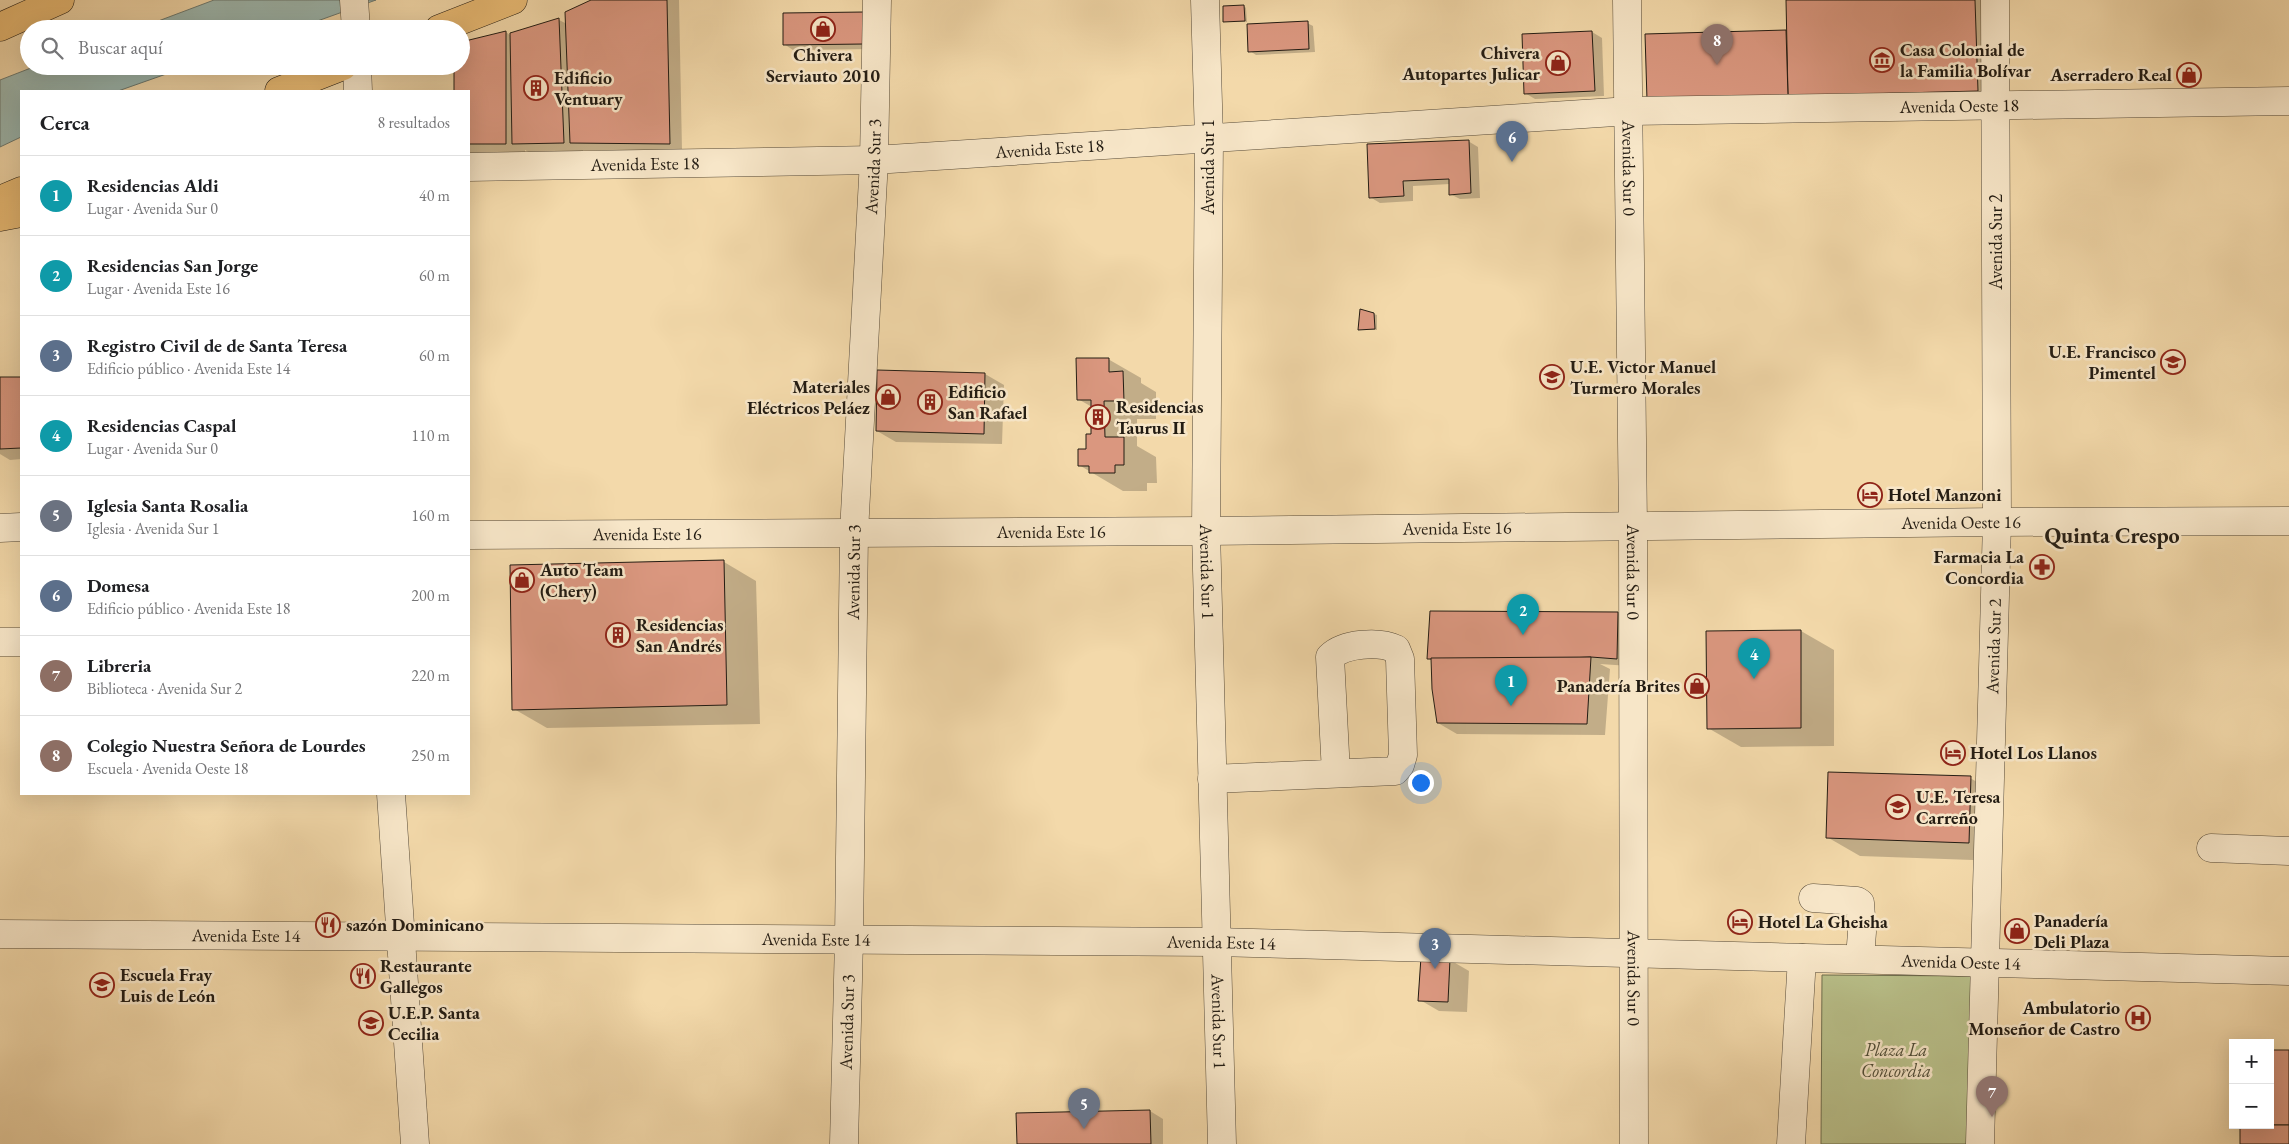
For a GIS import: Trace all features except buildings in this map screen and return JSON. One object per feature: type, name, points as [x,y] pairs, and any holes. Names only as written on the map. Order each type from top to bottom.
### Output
[{"type":"highway","points":[[0,26],[60,0]]},
{"type":"highway","points":[[462,20],[513,0]]},
{"type":"highway","points":[[281,90],[320,75]]},
{"type":"highway","points":[[0,200],[20,191]]},
{"type":"highway","points":[[0,217],[20,213]]},
{"type":"street","points":[[354,0],[355,20]]},
{"type":"street","name":"Avenida Sur 3","points":[[844,1144],[849,939],[854,532],[874,160],[877,0]]},
{"type":"street","name":"Avenida Sur 1","points":[[1205,0],[1208,139],[1206,532],[1222,1144]]},
{"type":"street","name":"Avenida Sur 0","points":[[1628,0],[1633,527],[1634,1144]]},
{"type":"street","name":"Avenida Sur 2","points":[[1980,1144],[1997,522],[1995,0]]},
{"type":"street","points":[[357,75],[358,90]]},
{"type":"street","name":"Avenida Oeste 18","points":[[1630,111],[2289,101]]},
{"type":"street","name":"Avenida Este 18","points":[[470,166],[874,160],[1630,111]]},
{"type":"street","name":"Avenida Oeste 16","points":[[1633,527],[1997,522],[2289,521]]},
{"type":"street","points":[[0,528],[20,527]]},
{"type":"street","name":"Avenida Este 16","points":[[470,535],[1206,532],[1633,527]]},
{"type":"street","points":[[0,642],[20,642]]},
{"type":"street","points":[[1212,779],[1336,774],[1395,770],[1400,765],[1403,755],[1400,659],[1396,649],[1387,645],[1338,650],[1330,657],[1336,774]]},
{"type":"street","points":[[390,795],[415,1144]]},
{"type":"street","points":[[2211,848],[2289,851]]},
{"type":"street","points":[[1813,898],[1857,901],[1860,903],[1862,932],[1860,958]]},
{"type":"street","name":"Avenida Este 14","points":[[0,934],[400,935],[1216,942],[1633,954]]},
{"type":"street","name":"Avenida Oeste 14","points":[[1633,954],[1984,961],[2289,971]]},
{"type":"street","points":[[1791,1144],[1802,958]]},
{"type":"green space","name":"Plaza La Concordia","points":[[1822,975],[1972,976],[1970,1144],[1821,1144]]},
{"type":"water","points":[[214,0],[376,0],[320,20],[161,20]]},
{"type":"water","points":[[20,72],[20,75],[163,75],[121,90],[20,90],[20,137],[0,147],[0,80]]},
{"type":"place","name":"Chivera Serviauto 2010","points":[[823,29]]},
{"type":"place","name":"Casa Colonial de la Familia Bolívar","points":[[1882,60]]},
{"type":"place","name":"Chivera Autopartes Julicar","points":[[1558,63]]},
{"type":"place","name":"Colegio Nuestra Señora de Lourdes","points":[[1717,65]]},
{"type":"place","name":"Aserradero Real","points":[[2189,75]]},
{"type":"place","name":"Edificio Ventuary","points":[[536,88]]},
{"type":"place","name":"Domesa","points":[[1512,162]]},
{"type":"place","name":"U.E. Francisco Pimentel","points":[[2173,362]]},
{"type":"place","name":"U.E. Victor Manuel Turmero Morales","points":[[1552,377]]},
{"type":"place","name":"Materiales Eléctricos Peláez","points":[[888,397]]},
{"type":"place","name":"Edificio San Rafael","points":[[930,402]]},
{"type":"place","name":"Residencias Taurus II","points":[[1098,417]]},
{"type":"place","name":"Hotel Manzoni","points":[[1870,495]]},
{"type":"place","name":"Farmacia La Concordia","points":[[2042,567]]},
{"type":"place","name":"Auto Team (Chery)","points":[[522,580]]},
{"type":"place","name":"Residencias San Andrés","points":[[618,635]]},
{"type":"place","name":"Residencias San Jorge","points":[[1523,635]]},
{"type":"place","name":"Residencias Caspal","points":[[1754,679]]},
{"type":"place","name":"Panadería Brites","points":[[1697,686]]},
{"type":"place","name":"Residencias Aldi","points":[[1511,706]]},
{"type":"place","name":"Hotel Los Llanos","points":[[1953,753]]},
{"type":"place","name":"U.E. Teresa Carreño","points":[[1898,807]]},
{"type":"place","name":"Hotel La Gheisha","points":[[1740,922]]},
{"type":"place","name":"sazón Dominicano","points":[[328,925]]},
{"type":"place","name":"Panadería Deli Plaza","points":[[2017,931]]},
{"type":"place","name":"Registro Civil de de Santa Teresa","points":[[1435,969]]},
{"type":"place","name":"Restaurante Gallegos","points":[[363,976]]},
{"type":"place","name":"Escuela Fray Luis de León","points":[[102,985]]},
{"type":"place","name":"Ambulatorio Monseñor de Castro","points":[[2138,1018]]},
{"type":"place","name":"U.E.P. Santa Cecilia","points":[[371,1023]]},
{"type":"place","name":"Libreria","points":[[1992,1117]]},
{"type":"place","name":"Iglesia Santa Rosalia","points":[[1084,1129]]},
{"type":"district","name":"Quinta Crespo","points":[[2112,535]]}]
